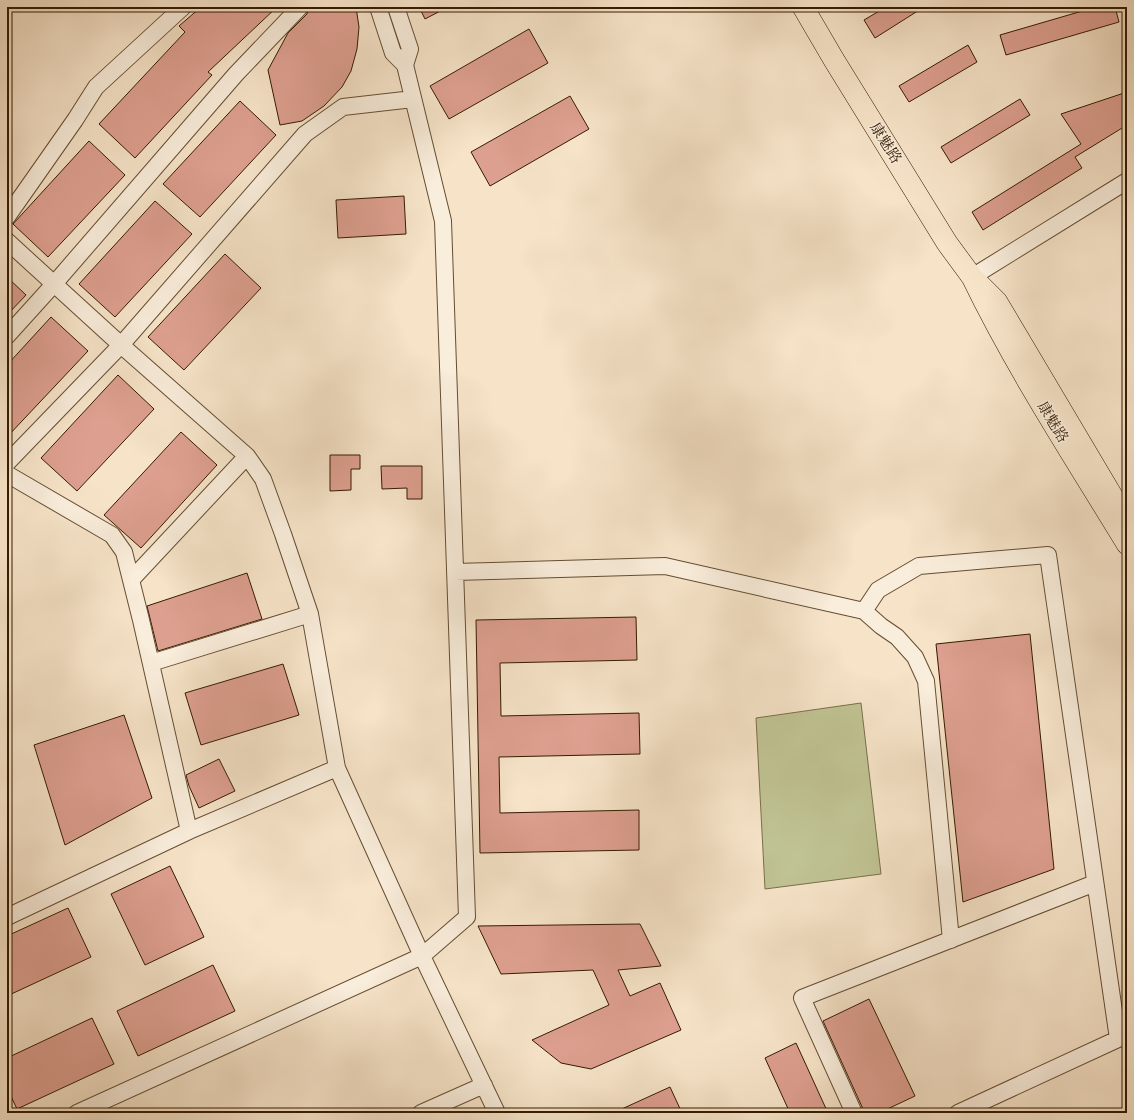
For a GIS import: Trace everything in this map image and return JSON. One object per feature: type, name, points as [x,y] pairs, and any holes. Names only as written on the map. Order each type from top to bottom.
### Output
[{"type":"main road","name":"康魅路","points":[[803,7],[834,60],[947,242],[972,277],[997,302],[1127,521]]},
{"type":"main road","name":"康魅路","points":[[818,7],[958,236],[972,277],[987,308],[1041,402],[1127,544]]},
{"type":"street","points":[[7,217],[75,120],[96,87],[183,7]]},
{"type":"street","points":[[7,336],[236,74],[300,7]]},
{"type":"street","points":[[378,7],[393,53],[405,65]]},
{"type":"street","points":[[77,1113],[422,956],[467,917],[443,221],[405,65],[410,49],[396,7]]},
{"type":"street","points":[[7,463],[121,344],[306,134],[343,107],[413,99]]},
{"type":"street","points":[[972,277],[1127,181]]},
{"type":"street","points":[[7,241],[247,456],[263,479],[310,614],[337,768],[422,956],[497,1113]]},
{"type":"street","points":[[131,580],[247,456]]},
{"type":"street","points":[[7,474],[112,535],[124,552],[189,831]]},
{"type":"street","points":[[864,611],[878,590],[919,566],[1048,555],[1118,1039],[958,1113]]},
{"type":"street","points":[[455,572],[665,566],[864,611],[881,626],[897,637],[915,657],[926,680],[951,940]]},
{"type":"street","points":[[151,663],[310,614]]},
{"type":"street","points":[[7,917],[189,831],[337,768]]},
{"type":"street","points":[[854,1113],[802,998],[1095,883]]},
{"type":"street","points":[[421,1113],[484,1085]]},
{"type":"green space","points":[[861,703],[881,874],[765,889],[756,718]]},
{"type":"building","points":[[201,7],[277,7],[208,72],[212,75],[135,158],[99,124],[185,32],[179,26]]},
{"type":"building","points":[[313,7],[356,7],[359,27],[357,49],[351,71],[342,87],[324,106],[302,121],[280,125],[268,70],[288,33],[307,14],[309,9]]},
{"type":"building","points":[[419,7],[448,7],[425,19]]},
{"type":"building","points":[[886,7],[924,7],[875,38],[864,20]]},
{"type":"building","points":[[1096,7],[1115,7],[1119,22],[1006,55],[1000,35]]},
{"type":"building","points":[[529,29],[548,63],[449,119],[430,86]]},
{"type":"building","points":[[968,45],[977,62],[909,102],[899,86]]},
{"type":"building","points":[[1127,92],[1127,125],[1075,157],[1082,168],[983,230],[972,212],[1081,144],[1061,114]]},
{"type":"building","points":[[570,96],[589,129],[490,186],[471,152]]},
{"type":"building","points":[[1020,99],[1030,115],[951,163],[941,147]]},
{"type":"building","points":[[240,101],[276,135],[200,217],[163,184]]},
{"type":"building","points":[[89,141],[125,175],[48,257],[13,224]]},
{"type":"building","points":[[404,196],[406,234],[338,238],[336,200]]},
{"type":"building","points":[[155,201],[192,234],[115,317],[79,284]]},
{"type":"building","points":[[225,254],[261,288],[184,370],[148,337]]},
{"type":"building","points":[[7,277],[26,295],[7,315]]},
{"type":"building","points":[[51,317],[88,351],[7,437],[7,365]]},
{"type":"building","points":[[118,375],[154,409],[77,491],[41,458]]},
{"type":"building","points":[[181,432],[217,465],[141,548],[104,515]]},
{"type":"building","points":[[330,455],[360,455],[360,469],[351,469],[351,490],[330,491]]},
{"type":"building","points":[[381,466],[422,466],[422,499],[407,499],[407,488],[382,489]]},
{"type":"building","points":[[247,573],[262,619],[158,651],[147,606]]},
{"type":"building","points":[[636,617],[637,660],[500,663],[501,716],[639,713],[640,754],[499,757],[500,813],[639,810],[639,850],[480,853],[476,620]]},
{"type":"building","points":[[1030,634],[1054,869],[963,902],[936,644]]},
{"type":"building","points":[[283,664],[299,715],[201,745],[185,693]]},
{"type":"building","points":[[124,715],[152,798],[65,845],[34,745]]},
{"type":"building","points":[[219,759],[235,791],[199,808],[189,786],[186,775]]},
{"type":"building","points":[[170,866],[204,937],[145,965],[111,894]]},
{"type":"building","points":[[68,908],[91,957],[7,996],[7,936]]},
{"type":"building","points":[[640,924],[661,966],[618,970],[630,996],[660,983],[681,1030],[591,1069],[561,1063],[532,1040],[609,1005],[593,970],[501,974],[478,926]]},
{"type":"building","points":[[213,965],[235,1011],[138,1056],[117,1011]]},
{"type":"building","points":[[869,999],[915,1096],[879,1113],[863,1113],[863,1109],[823,1021]]},
{"type":"building","points":[[92,1018],[114,1064],[17,1109],[7,1088],[7,1058]]},
{"type":"building","points":[[796,1043],[828,1113],[790,1113],[765,1058]]},
{"type":"building","points":[[670,1087],[682,1113],[613,1113]]}]
